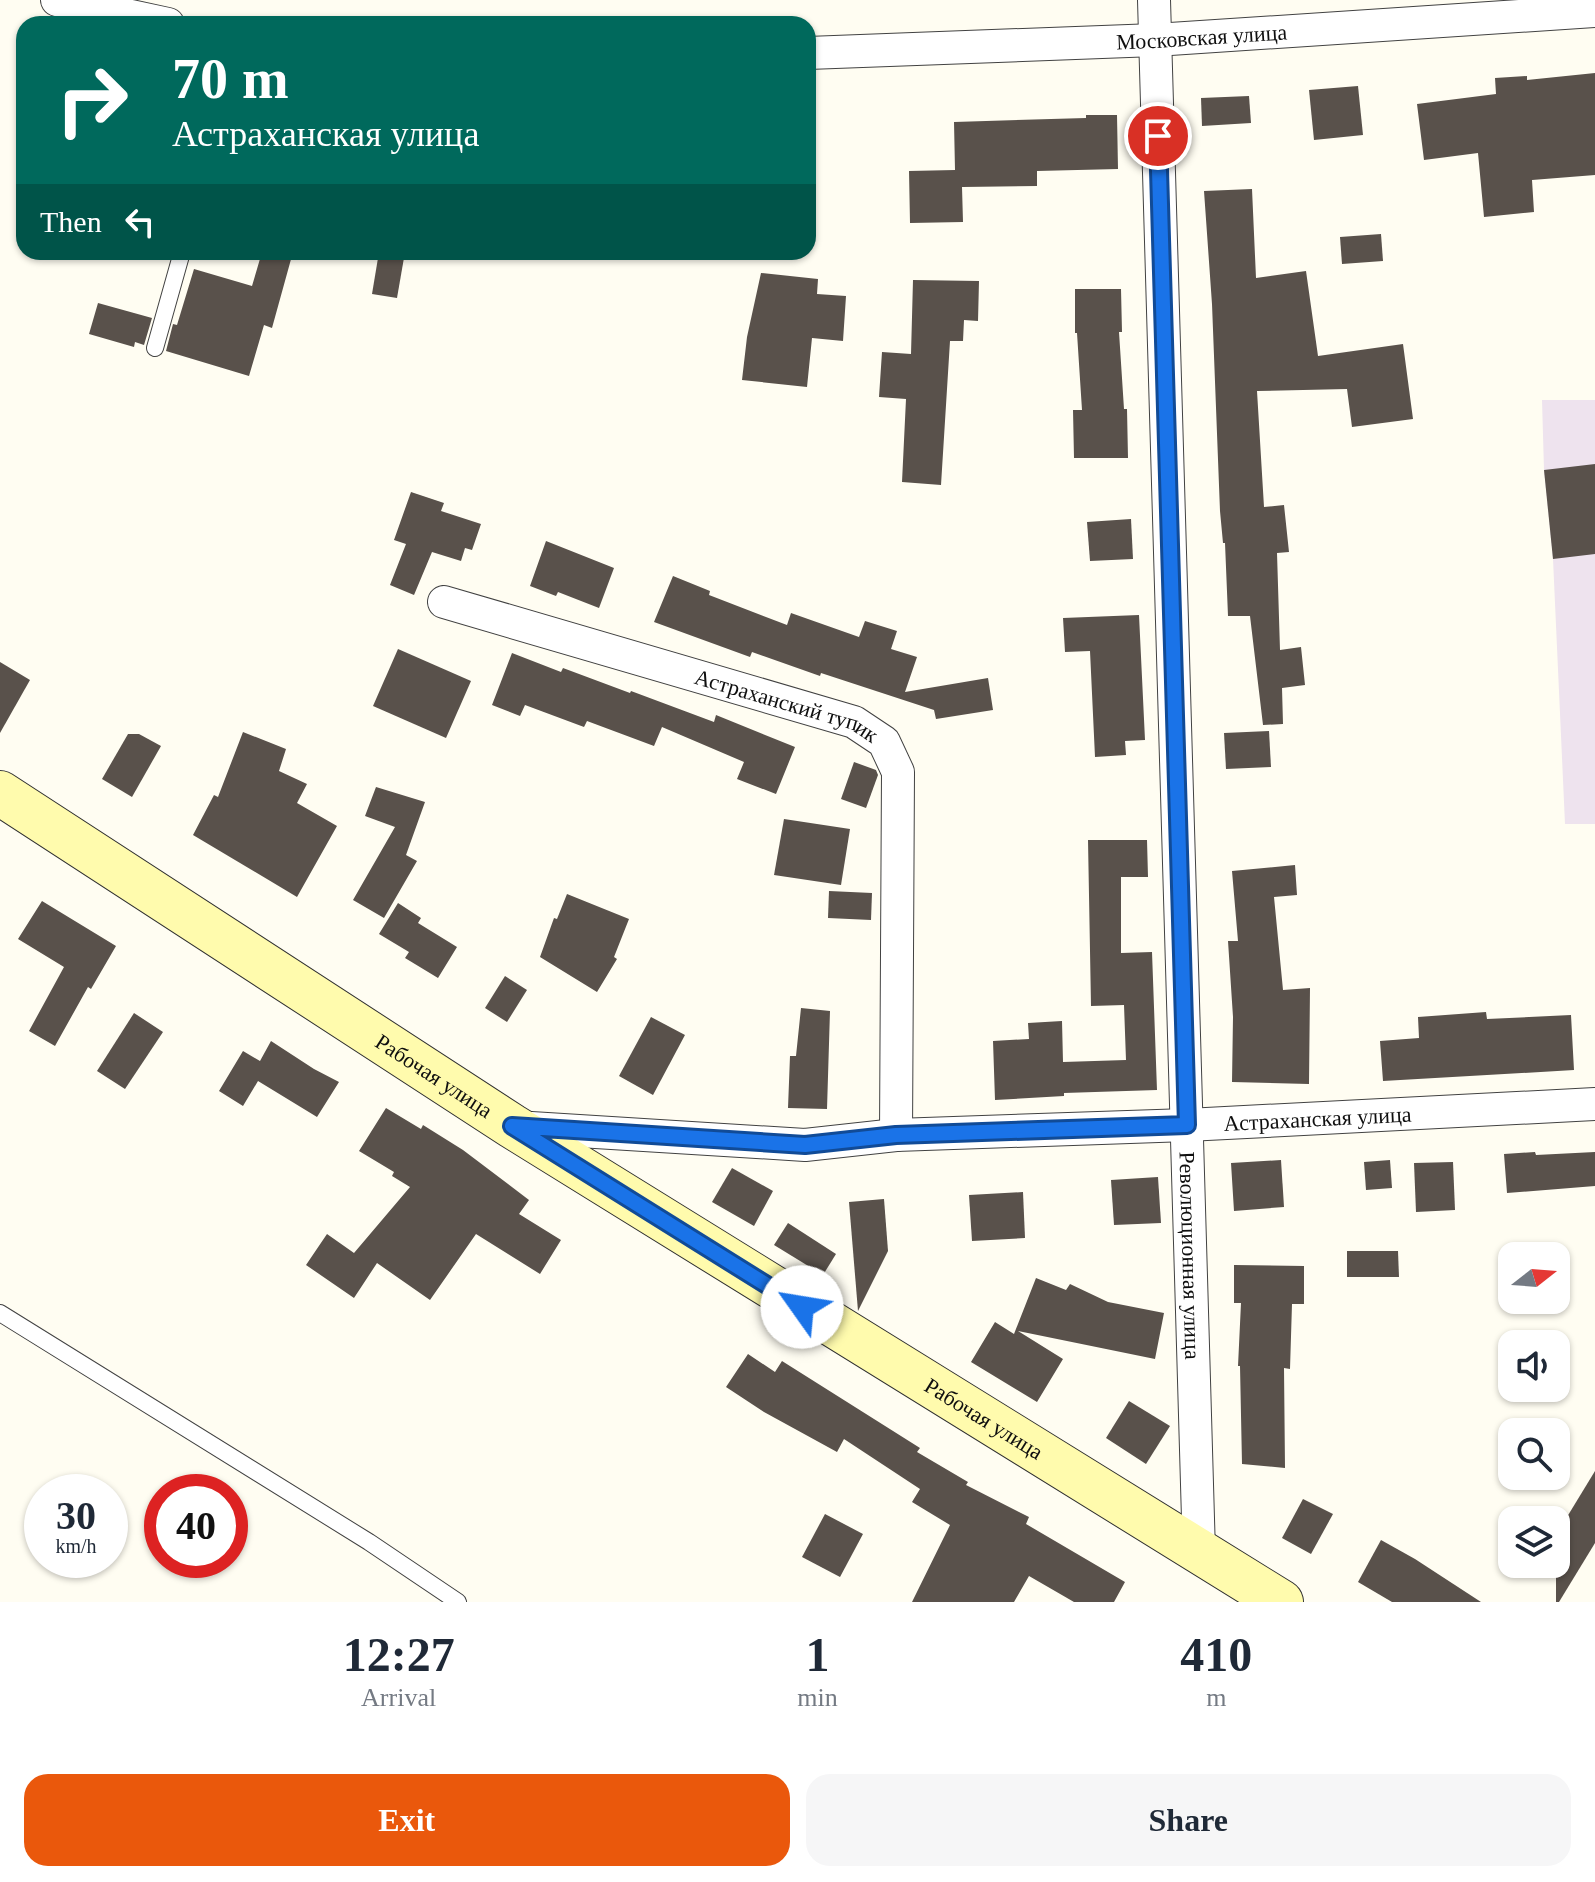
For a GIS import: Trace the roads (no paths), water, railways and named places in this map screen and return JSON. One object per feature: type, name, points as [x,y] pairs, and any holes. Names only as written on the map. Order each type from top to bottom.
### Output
[{"type":"street","points":[[57,0],[131,16]]},
{"type":"street","name":"Революционная улица","points":[[1154,0],[1199,1553]]},
{"type":"street","name":"Московская улица","points":[[816,53],[1155,40],[1595,11]]},
{"type":"street","name":"Астраханский тупик","points":[[444,602],[854,722],[884,742],[898,772],[896,1135]]},
{"type":"street","name":"Рабочая улица","points":[[0,793],[512,1126],[1199,1553],[1235,1590],[1281,1602]]},
{"type":"street","name":"Астраханская улица","points":[[512,1126],[805,1145],[896,1135],[1187,1125],[1595,1104]]},
{"type":"lane","points":[[155,348],[180,260]]},
{"type":"lane","points":[[0,1313],[369,1542],[458,1602]]}]
